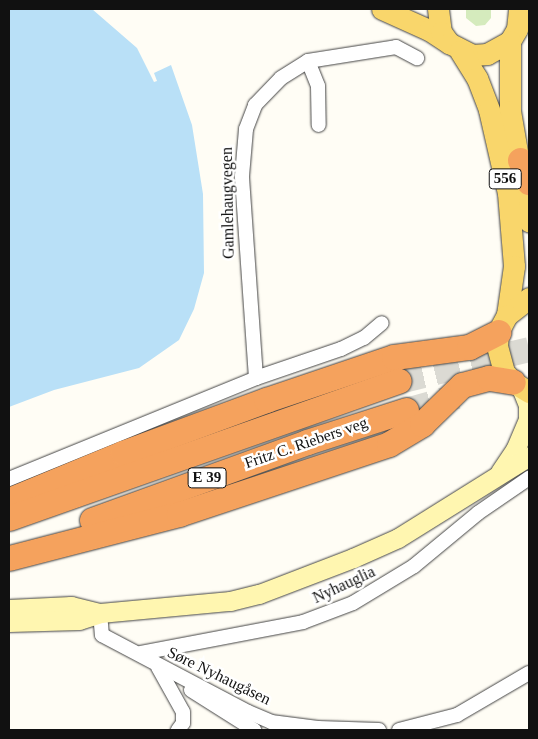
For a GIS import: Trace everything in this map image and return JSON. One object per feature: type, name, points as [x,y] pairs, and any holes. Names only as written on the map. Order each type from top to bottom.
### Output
[{"type":"highway","points":[[9,500],[123,453],[274,397],[394,357],[469,347],[503,323]]},
{"type":"highway","name":"E 39","points":[[9,558],[180,514],[389,444],[422,424],[462,385],[490,378],[521,387]]},
{"type":"highway","name":"Fritz C. Riebers veg","points":[[9,518],[400,381]]},
{"type":"highway","name":"Fritz C. Riebers veg","points":[[9,548],[307,442],[406,410]]},
{"type":"main road","name":"556","points":[[382,9],[429,30],[455,47],[487,54],[510,41]]},
{"type":"main road","name":"556","points":[[438,9],[441,32],[455,47],[477,78],[489,110],[508,193],[514,266],[503,323]]},
{"type":"main road","name":"556","points":[[521,11],[510,41],[510,111],[525,171],[529,221]]},
{"type":"main road","points":[[497,476],[515,450],[528,419],[528,405],[521,387],[499,359],[503,323],[529,298]]},
{"type":"main road","points":[[9,622],[79,620],[100,613],[208,605],[259,594],[353,558],[398,538],[529,456]]},
{"type":"main road","points":[[9,609],[71,606],[100,613]]},
{"type":"street","points":[[319,125],[318,86],[308,61],[396,47],[417,58]]},
{"type":"street","name":"Gamlehaugvegen","points":[[256,378],[242,176],[244,137],[255,105],[281,78],[308,61]]},
{"type":"street","points":[[9,479],[256,378],[341,349],[364,338],[382,323]]},
{"type":"street","name":"Nyhauglia","points":[[141,653],[303,622],[353,603],[414,566],[478,513],[529,478]]},
{"type":"street","name":"Søre Nyhaugåsen","points":[[100,613],[102,635],[141,653],[158,667],[271,722],[318,728],[379,730]]},
{"type":"street","points":[[158,667],[183,712],[183,723],[178,730]]},
{"type":"street","points":[[399,730],[457,715],[529,673]]},
{"type":"street","points":[[180,677],[190,688],[254,730]]},
{"type":"green space","points":[[466,9],[491,9],[491,18],[485,25],[476,26],[466,18]]},
{"type":"water","points":[[9,9],[92,9],[137,48],[154,82],[157,81],[154,73],[171,65],[192,125],[203,194],[204,273],[194,309],[179,340],[139,368],[54,390],[9,407]]},
{"type":"tunnel","points":[[399,381],[529,349]]},
{"type":"tunnel","points":[[406,410],[457,396]]}]
